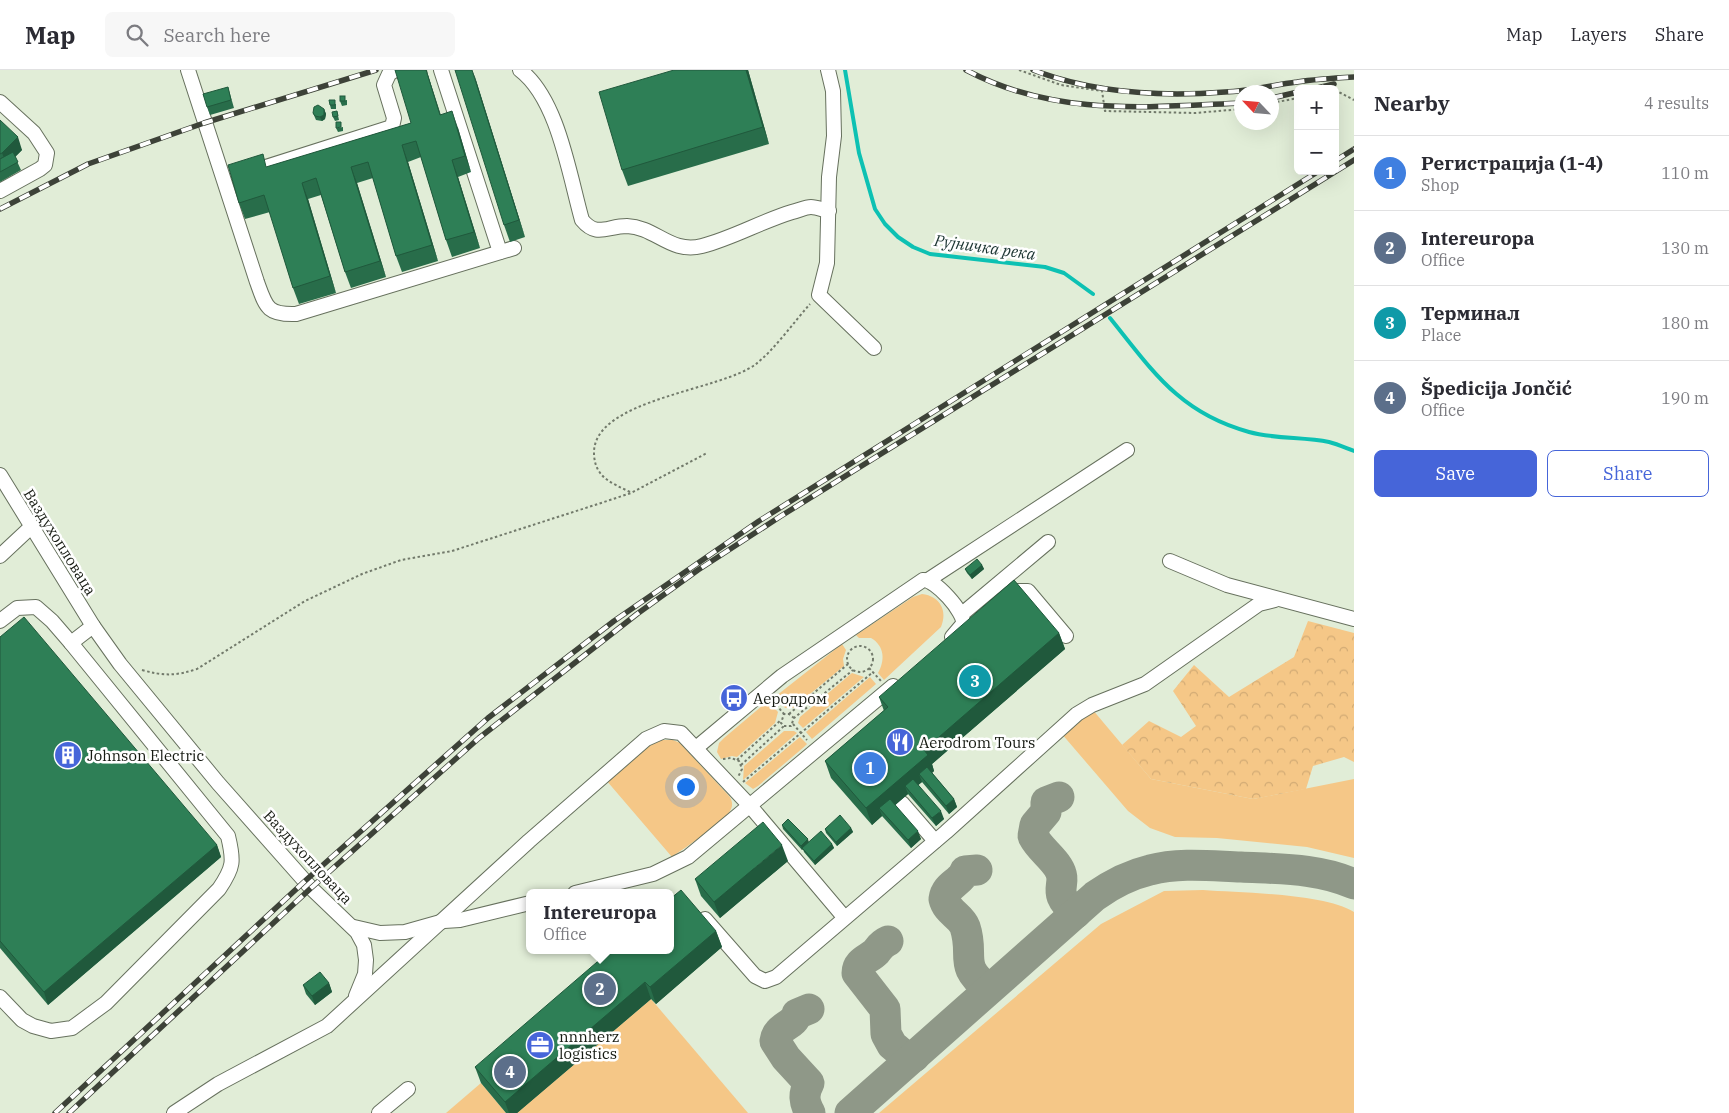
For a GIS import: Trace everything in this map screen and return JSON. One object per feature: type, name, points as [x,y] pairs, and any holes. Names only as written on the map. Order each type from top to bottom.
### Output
[{"type":"street","points":[[188,70],[264,303],[272,312],[281,315],[296,314],[514,248]]},
{"type":"street","points":[[223,180],[392,127],[394,118],[384,85],[389,74],[395,70]]},
{"type":"street","points":[[441,70],[500,252]]},
{"type":"street","points":[[520,70],[540,89],[552,113],[582,220],[589,228],[599,230],[627,226],[645,229],[664,241],[682,248],[702,246],[783,215],[810,207],[829,211]]},
{"type":"street","points":[[828,70],[833,91],[834,136],[830,177],[827,263],[819,295],[874,348]]},
{"type":"street","points":[[0,102],[34,133],[47,153],[44,165],[40,169],[0,191]]},
{"type":"street","points":[[696,748],[782,676],[911,588],[928,580],[1127,450]]},
{"type":"street","name":"Ваздухопловаца","points":[[0,475],[93,626],[120,664],[199,761],[311,888],[354,928],[364,945],[366,960],[365,974],[354,1002]]},
{"type":"street","points":[[0,556],[31,527]]},
{"type":"street","points":[[941,646],[956,634],[1048,542]]},
{"type":"street","points":[[1170,561],[1227,585],[1275,600],[1354,619]]},
{"type":"street","points":[[928,580],[934,583],[968,620]]},
{"type":"street","points":[[996,608],[1016,591],[1026,590],[1066,636]]},
{"type":"street","points":[[694,907],[755,976],[765,981],[776,977],[935,841],[1077,714],[1092,705],[1146,684],[1252,609],[1275,600]]},
{"type":"street","points":[[0,996],[22,1020],[33,1026],[52,1031],[72,1028],[106,1003],[219,889],[231,872],[232,854],[228,836],[52,621],[36,607],[24,606],[5,617]]},
{"type":"street","points":[[71,643],[93,626]]},
{"type":"street","points":[[592,889],[664,870],[688,857],[751,807],[904,677]]},
{"type":"street","points":[[174,1113],[226,1080],[327,1026],[444,921],[529,841],[646,739],[664,731],[670,730],[681,733],[696,748],[751,807],[844,917]]},
{"type":"street","points":[[902,803],[935,841]]},
{"type":"street","points":[[354,928],[392,934],[418,930],[444,921],[460,920],[526,905]]},
{"type":"street","points":[[379,1113],[408,1089]]},
{"type":"path","points":[[1019,70],[1060,85],[1102,91],[1105,111],[1195,113],[1234,111]]},
{"type":"path","points":[[1339,92],[1354,100]]},
{"type":"path","points":[[1279,102],[1294,99]]},
{"type":"path","points":[[632,493],[603,478],[594,461],[594,445],[609,424],[638,405],[714,383],[756,364],[819,295]]},
{"type":"path","points":[[120,664],[161,675],[178,675],[196,669],[304,601],[362,574],[401,560],[452,550],[632,493],[707,453]]},
{"type":"path","points":[[860,646],[868,649],[872,656],[869,668],[861,672],[853,670],[848,664],[849,652],[860,646]]},
{"type":"path","points":[[789,714],[848,664]]},
{"type":"path","points":[[869,668],[882,683]]},
{"type":"path","points":[[793,724],[794,718],[853,670]]},
{"type":"path","points":[[741,784],[872,672]]},
{"type":"path","points":[[769,696],[784,714]]},
{"type":"path","points":[[784,714],[789,714],[794,718]]},
{"type":"path","points":[[737,760],[781,720],[784,714]]},
{"type":"path","points":[[781,720],[784,726]]},
{"type":"path","points":[[793,724],[810,744]]},
{"type":"path","points":[[741,765],[784,726],[793,724]]},
{"type":"path","points":[[721,761],[731,758],[737,760],[741,765],[742,774],[737,779]]},
{"type":"green space","points":[[922,594],[934,598],[941,605],[944,615],[941,627],[884,680],[878,673],[883,659],[879,645],[871,638],[859,638],[856,635],[913,597]]},
{"type":"green space","points":[[1308,621],[1354,633],[1354,762],[1344,757],[1313,766],[1306,789],[1253,799],[1151,779],[1122,745],[1149,721],[1181,737],[1196,726],[1173,691],[1194,665],[1229,697],[1294,657]]},
{"type":"green space","points":[[842,644],[846,650],[843,659],[844,666],[793,708],[785,708],[776,696]]},
{"type":"green space","points":[[852,673],[864,677],[803,728],[798,723],[800,717]]},
{"type":"green space","points":[[870,677],[876,684],[812,739],[806,732]]},
{"type":"green space","points":[[768,701],[778,712],[775,723],[737,757],[732,756],[721,759],[717,752],[719,743]]},
{"type":"green space","points":[[1087,703],[1151,779],[1253,799],[1354,779],[1354,858],[1307,847],[1217,838],[1175,837],[1150,828],[1128,811],[1055,726]]},
{"type":"green space","points":[[784,731],[794,731],[797,733],[743,780],[744,766]]},
{"type":"green space","points":[[800,737],[807,744],[758,786],[753,789],[745,783]]},
{"type":"green space","points":[[658,740],[673,740],[680,743],[730,797],[732,803],[731,809],[722,820],[672,857],[606,780],[644,746]]},
{"type":"green space","points":[[1203,890],[1303,897],[1340,906],[1354,912],[1354,1113],[879,1113],[1101,924],[1164,891]]},
{"type":"green space","points":[[651,999],[748,1113],[517,1113]]},
{"type":"green space","points":[[481,1083],[506,1113],[446,1113]]},
{"type":"building","points":[[395,70],[426,70],[440,115],[452,111],[465,156],[452,160],[474,232],[446,240],[416,141],[402,145],[432,245],[396,256],[368,162],[351,167],[380,261],[345,272],[316,178],[302,183],[330,276],[293,288],[264,195],[239,203],[228,165],[263,154],[266,167],[411,123]]},
{"type":"building","points":[[455,70],[472,70],[519,220],[504,225]]},
{"type":"building","points":[[674,70],[746,70],[763,127],[622,170],[599,92]]},
{"type":"building","points":[[228,87],[231,100],[207,107],[203,94]]},
{"type":"building","points":[[340,96],[345,96],[345,101],[340,101]]},
{"type":"building","points":[[329,100],[335,100],[335,105],[330,105]]},
{"type":"building","points":[[318,105],[324,109],[324,115],[320,117],[315,116],[313,113],[314,107]]},
{"type":"building","points":[[337,111],[338,116],[333,117],[332,112]]},
{"type":"building","points":[[0,120],[18,137],[0,154]]},
{"type":"building","points":[[336,122],[341,122],[341,127],[336,128]]},
{"type":"building","points":[[13,152],[18,162],[0,172],[0,159]]},
{"type":"building","points":[[977,559],[982,565],[970,575],[965,569]]},
{"type":"building","points":[[1014,580],[1059,633],[924,750],[928,755],[866,808],[825,761],[888,707],[879,697]]},
{"type":"building","name":"Johnson Electric","points":[[24,617],[217,845],[44,992],[0,941],[0,637]]},
{"type":"building","points":[[927,767],[954,799],[946,806],[919,774]]},
{"type":"building","points":[[913,779],[941,811],[932,818],[905,786]]},
{"type":"building","points":[[890,799],[918,831],[908,840],[879,808]]},
{"type":"building","points":[[840,815],[851,828],[836,842],[825,829]]},
{"type":"building","points":[[788,819],[808,839],[801,846],[782,825]]},
{"type":"building","points":[[763,822],[782,845],[714,902],[695,879]]},
{"type":"building","points":[[821,831],[832,844],[814,861],[802,848]]},
{"type":"building","points":[[681,890],[716,931],[650,987],[645,982],[505,1102],[475,1067],[606,954],[674,954],[674,896]]},
{"type":"building","points":[[320,972],[329,983],[312,996],[303,985]]},
{"type":"waterway","name":"Рујничка река","points":[[845,70],[859,153],[875,209],[885,224],[898,237],[913,247],[930,254],[1045,267],[1064,273],[1093,294]]},
{"type":"waterway","name":"Рујничка река","points":[[1110,318],[1154,372],[1185,401],[1204,413],[1225,424],[1249,432],[1268,436],[1329,442],[1354,451]]},
{"type":"taxiway","points":[[1059,797],[1046,802],[1046,812],[1035,825],[1033,836],[1058,867],[1062,879],[1061,893],[1063,899],[1076,913]]},
{"type":"taxiway","points":[[850,1113],[1095,896],[1128,877],[1142,872],[1173,866],[1207,865],[1299,870],[1327,875],[1354,884]]},
{"type":"taxiway","points":[[977,870],[965,871],[950,887],[944,899],[948,907],[965,927],[968,937],[970,967],[979,981],[989,989]]},
{"type":"taxiway","points":[[888,941],[861,963],[857,973],[885,1009],[886,1034],[892,1045],[905,1056],[914,1057]]},
{"type":"taxiway","points":[[809,1009],[797,1014],[793,1021],[779,1032],[775,1041],[786,1058],[809,1083],[805,1098],[810,1113]]},
{"type":"railway","points":[[0,209],[88,164],[204,123],[376,70]]},
{"type":"railway","points":[[966,70],[999,85],[1033,96],[1067,102],[1101,106],[1136,107],[1234,103]]},
{"type":"railway","points":[[1033,70],[1079,84],[1127,92],[1176,94],[1234,91],[1311,80],[1354,77]]},
{"type":"railway","points":[[1330,85],[1334,84]]},
{"type":"railway","points":[[1279,96],[1294,93]]},
{"type":"railway","points":[[1339,158],[1354,149]]},
{"type":"railway","points":[[69,1113],[311,888],[479,738],[637,614],[698,570],[781,516],[1354,160]]},
{"type":"railway","points":[[55,1113],[305,881],[488,718],[614,621],[759,521],[1313,175]]},
{"type":"place","name":"Терминал","points":[[975,681]]},
{"type":"place","name":"Аеродром","points":[[734,698]]},
{"type":"place","name":"Aerodrom Tours","points":[[900,742]]},
{"type":"place","name":"Johnson Electric","points":[[68,755]]},
{"type":"place","name":"Регистрација (1-4)","points":[[870,768]]},
{"type":"place","name":"Intereuropa","points":[[600,989]]},
{"type":"place","name":"nnnherz logistics","points":[[540,1045]]},
{"type":"place","name":"Špedicija Jončić","points":[[510,1072]]}]
